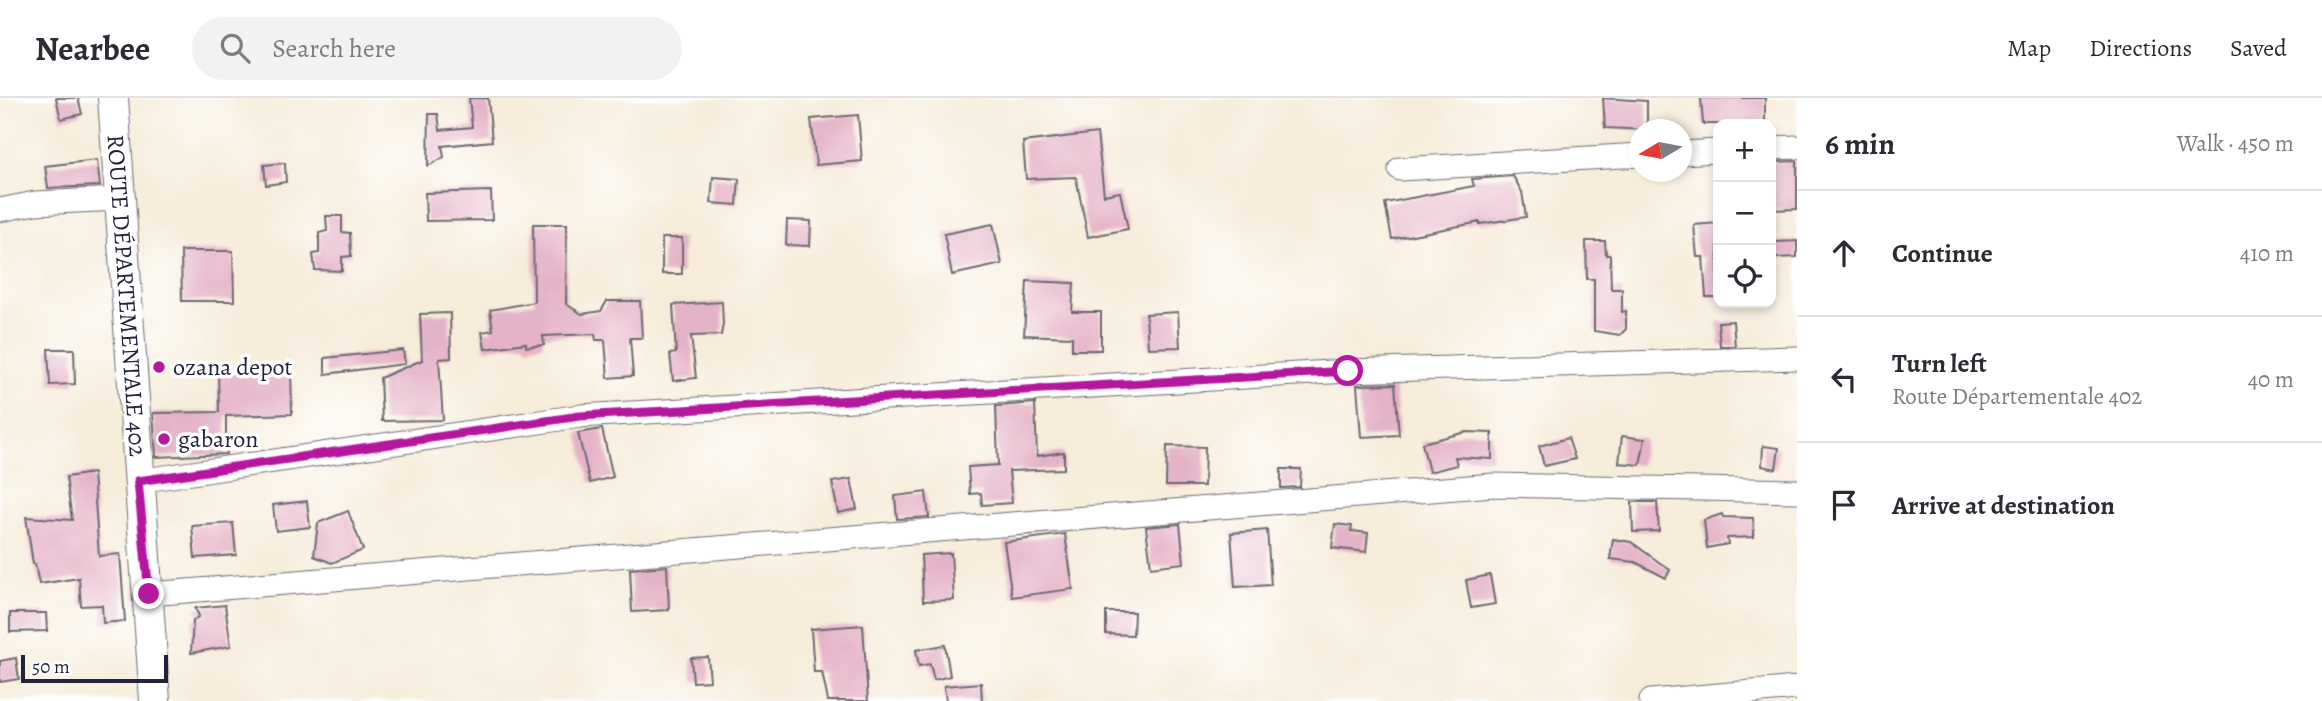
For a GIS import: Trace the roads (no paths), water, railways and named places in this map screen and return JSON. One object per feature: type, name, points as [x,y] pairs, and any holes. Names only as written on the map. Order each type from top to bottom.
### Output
[{"type":"main road","name":"ROUTE DÉPARTEMENTALE 402","points":[[113,98],[155,701]]},
{"type":"street","points":[[1776,148],[1797,147]]},
{"type":"street","points":[[1692,152],[1713,151]]},
{"type":"street","points":[[1400,169],[1629,156]]},
{"type":"street","points":[[0,210],[35,203],[119,199]]},
{"type":"street","points":[[138,481],[580,416],[1348,371],[1797,358]]},
{"type":"street","points":[[149,594],[1493,485],[1797,491]]},
{"type":"street","points":[[1651,701],[1797,688]]},
{"type":"place","name":"ozana depot","points":[[159,367]]},
{"type":"place","name":"gabaron","points":[[164,439]]}]
